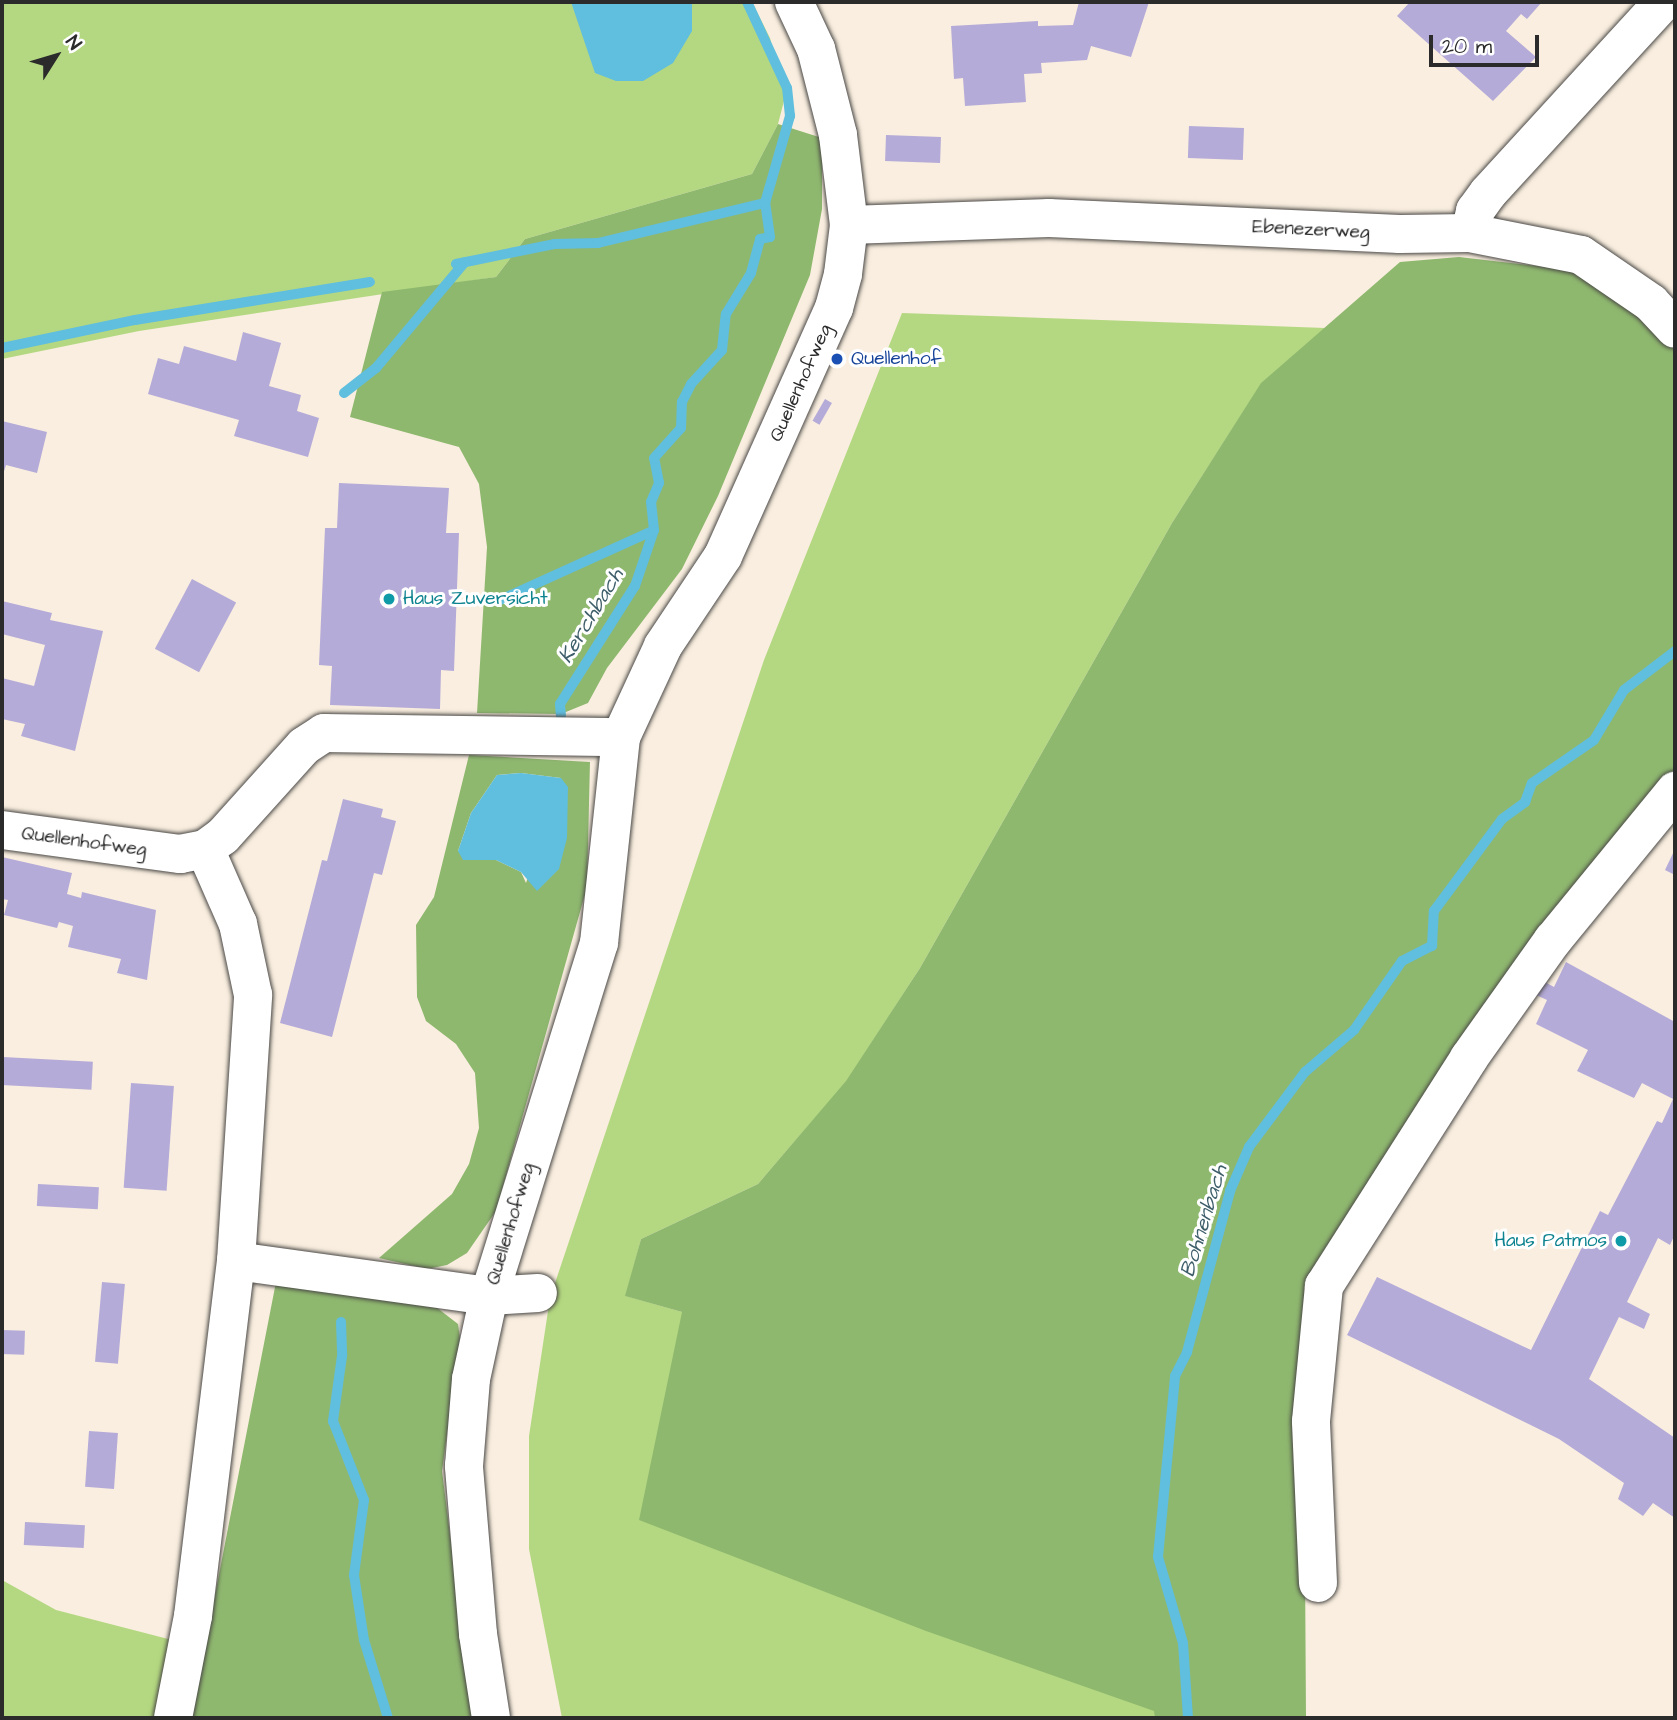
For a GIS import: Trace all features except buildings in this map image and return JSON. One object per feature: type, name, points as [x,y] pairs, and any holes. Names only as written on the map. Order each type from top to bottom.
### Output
[{"type":"street","name":"Quellenhofweg","points":[[491,1718],[478,1634],[464,1466],[471,1379],[489,1296],[599,943],[621,737],[663,646],[723,556],[822,336],[844,274],[849,225],[838,135],[816,49],[794,2]]},
{"type":"street","points":[[1470,233],[1475,211],[1489,193],[1662,2]]},
{"type":"street","name":"Ebenezerweg","points":[[849,225],[1049,218],[1400,234],[1470,233],[1581,255],[1651,303],[1675,330]]},
{"type":"street","points":[[173,1718],[193,1616],[236,1261],[253,995],[238,924],[205,849],[238,821],[304,746],[324,733],[621,737]]},
{"type":"street","points":[[1318,1583],[1311,1421],[1324,1286],[1469,1058],[1538,961],[1675,791]]},
{"type":"street","name":"Quellenhofweg","points":[[2,830],[180,854],[205,849]]},
{"type":"street","points":[[236,1261],[489,1296],[538,1293]]},
{"type":"green space","points":[[2,2],[752,2],[770,38],[785,97],[778,124],[752,174],[525,239],[496,277],[139,331],[2,359]]},
{"type":"green space","points":[[778,124],[822,138],[822,209],[810,275],[718,496],[682,569],[607,668],[588,703],[561,714],[477,713],[487,547],[479,484],[459,447],[350,417],[382,292],[496,277],[525,239],[752,174]]},
{"type":"green space","points":[[1459,257],[1580,271],[1621,295],[1675,348],[1675,797],[1347,1251],[1304,1407],[1306,1718],[1155,1718],[1154,1711],[926,1631],[639,1520],[682,1312],[625,1296],[641,1239],[758,1184],[846,1081],[920,968],[1172,523],[1261,383],[1400,262]]},
{"type":"green space","points":[[902,313],[1325,328],[1261,384],[1172,523],[920,968],[846,1082],[758,1184],[641,1239],[626,1296],[682,1312],[1155,1711],[1155,1718],[562,1718],[529,1549],[529,1436],[550,1298],[764,660]]},
{"type":"green space","points":[[469,755],[590,762],[587,887],[496,1211],[467,1253],[447,1265],[427,1269],[379,1258],[452,1194],[469,1164],[479,1128],[475,1073],[456,1044],[426,1021],[417,997],[416,925],[434,897]],"holes":[[[521,773],[561,778],[526,883],[521,872],[496,860],[458,851],[471,813],[497,775]]]},
{"type":"green space","points":[[276,1282],[436,1307],[458,1324],[460,1338],[442,1471],[473,1718],[191,1718]]},
{"type":"green space","points":[[2,1580],[56,1610],[172,1640],[157,1718],[2,1718]]},
{"type":"water","points":[[571,2],[692,2],[692,31],[673,63],[643,81],[616,81],[595,73]]},
{"type":"water","points":[[521,773],[561,778],[568,787],[567,838],[559,869],[537,891],[521,872],[496,860],[463,860],[458,851],[471,813],[497,775]]},
{"type":"waterway","name":"Kerchbach","points":[[561,716],[560,704],[635,586],[654,530],[651,502],[659,483],[654,458],[681,428],[682,402],[691,384],[722,350],[726,314],[751,273],[760,239],[770,237],[765,203],[790,116],[787,88],[747,2]]},
{"type":"waterway","points":[[456,264],[554,244],[598,243],[765,203]]},
{"type":"waterway","points":[[344,393],[376,368],[465,262]]},
{"type":"waterway","points":[[2,348],[135,320],[370,282]]},
{"type":"waterway","points":[[500,600],[654,530]]},
{"type":"waterway","name":"Bohnenbach","points":[[1188,1718],[1183,1643],[1158,1557],[1175,1376],[1187,1352],[1230,1191],[1249,1147],[1305,1072],[1354,1030],[1402,961],[1432,946],[1434,911],[1502,819],[1525,802],[1532,783],[1594,740],[1624,690],[1675,651]]},
{"type":"waterway","name":"Kerchbach","points":[[341,1322],[342,1356],[333,1421],[364,1500],[354,1575],[364,1640],[388,1718]]},
{"type":"place","name":"Quellenhof","points":[[837,359]]},
{"type":"place","name":"Haus Zuversicht","points":[[389,599]]},
{"type":"place","name":"Haus Patmos","points":[[1621,1241]]}]
